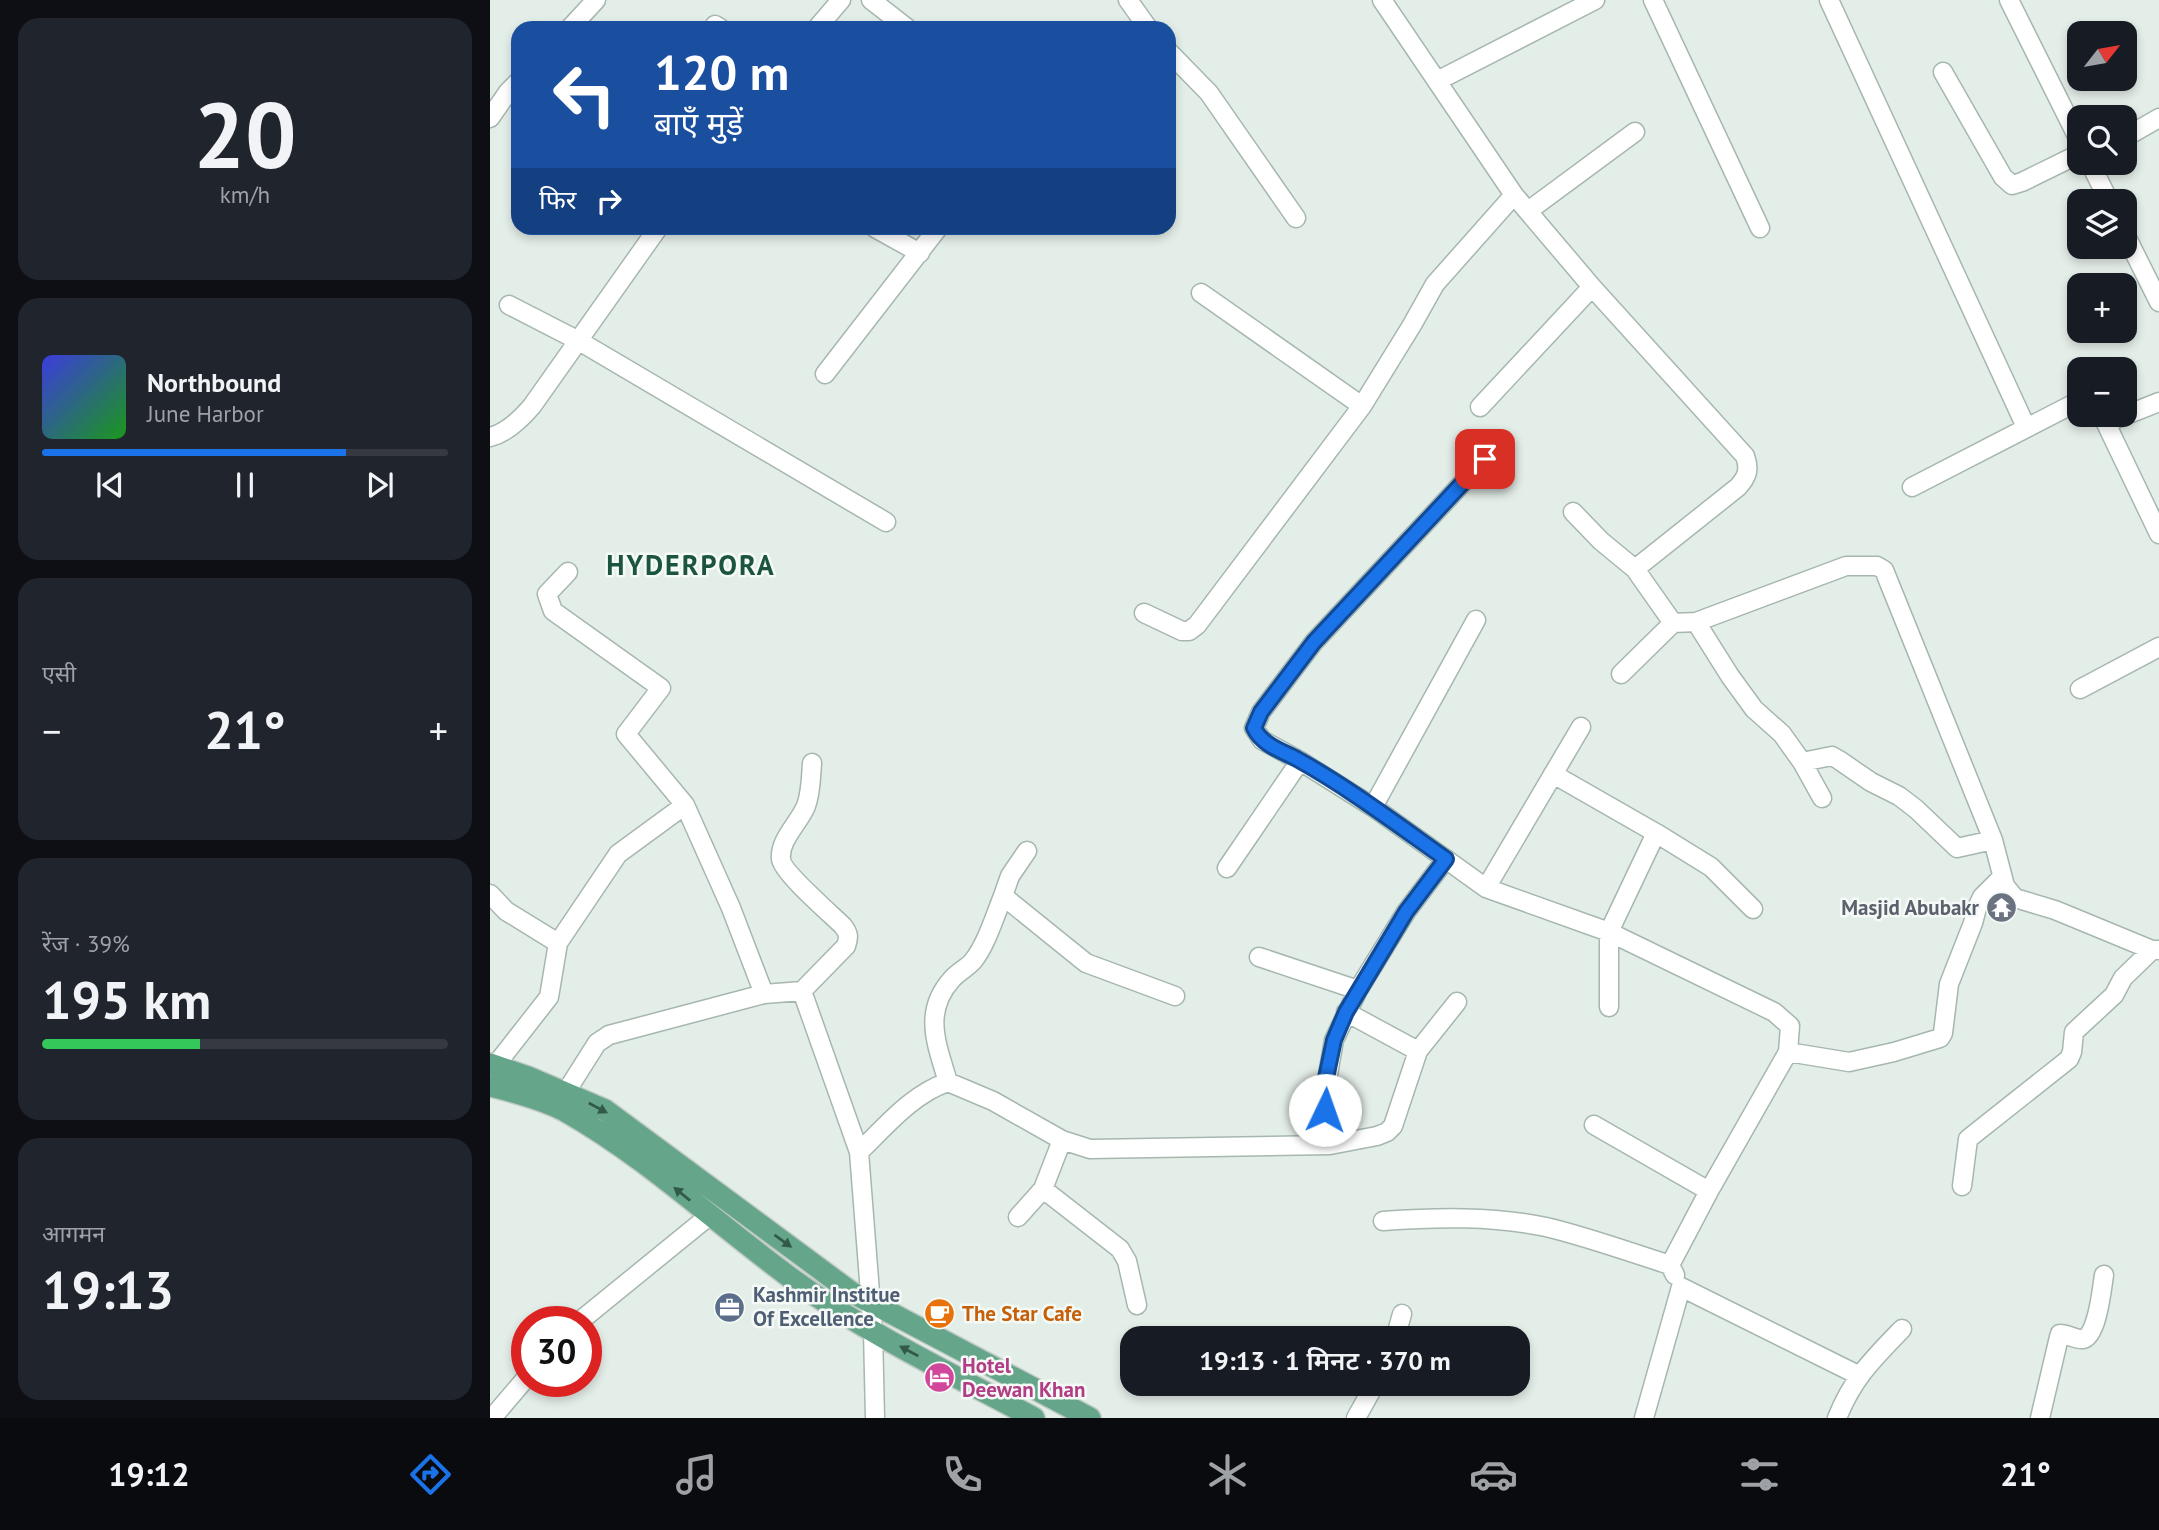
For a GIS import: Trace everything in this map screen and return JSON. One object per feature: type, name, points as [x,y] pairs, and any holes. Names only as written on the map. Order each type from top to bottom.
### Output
[{"type":"main road","points":[[492,1072],[566,1092],[605,1110],[851,1292],[1090,1418]]},
{"type":"main road","points":[[492,1072],[521,1093],[563,1110],[620,1147],[797,1283],[873,1331],[1034,1418]]},
{"type":"street","points":[[576,21],[596,0]]},
{"type":"street","points":[[823,21],[841,0]]},
{"type":"street","points":[[871,0],[898,21]]},
{"type":"street","points":[[1128,0],[1143,21]]},
{"type":"street","points":[[1382,0],[1514,195],[1591,287],[1745,456],[1748,466],[1746,478],[1738,487],[1635,569]]},
{"type":"street","points":[[1437,81],[1595,0]]},
{"type":"street","points":[[1653,0],[1760,228]]},
{"type":"street","points":[[1829,0],[2026,427]]},
{"type":"street","points":[[2010,0],[2067,115]]},
{"type":"street","points":[[1176,59],[1209,93],[1296,218]]},
{"type":"street","points":[[1943,72],[2003,177],[2012,185],[2022,183],[2067,160]]},
{"type":"street","points":[[490,118],[511,89]]},
{"type":"street","points":[[2137,131],[2159,118]]},
{"type":"street","points":[[1528,211],[1635,132]]},
{"type":"street","points":[[1144,613],[1182,631],[1192,629],[1208,611],[1362,406],[1435,284],[1514,195]]},
{"type":"street","points":[[490,437],[523,416],[653,235]]},
{"type":"street","points":[[888,235],[920,253]]},
{"type":"street","points":[[825,374],[933,235]]},
{"type":"street","points":[[2137,258],[2159,302]]},
{"type":"street","points":[[1480,407],[1591,287]]},
{"type":"street","points":[[1201,293],[1362,406]]},
{"type":"street","points":[[509,305],[579,341],[886,522]]},
{"type":"street","points":[[2137,409],[2159,402]]},
{"type":"street","points":[[1912,487],[2067,407]]},
{"type":"street","points":[[2108,427],[2159,534]]},
{"type":"street","points":[[1485,459],[1314,642],[1261,712],[1254,728],[1262,740],[1373,807],[1486,888],[1609,932],[1774,1012],[1790,1026],[1788,1052],[1670,1265]]},
{"type":"street","points":[[1573,512],[1601,541],[1635,569],[1673,623]]},
{"type":"street","points":[[1621,674],[1673,623],[1696,622],[1846,566],[1877,566],[1884,570],[1993,840],[2009,893],[2015,898],[2056,910],[2155,950],[2123,978],[2114,995],[2074,1032],[2069,1059],[1968,1139],[1962,1186]]},
{"type":"street","points":[[568,572],[547,594],[552,611],[660,688],[626,733],[685,805],[731,908],[764,994]]},
{"type":"street","points":[[1373,807],[1476,620]]},
{"type":"street","points":[[1696,622],[1754,709],[1782,734],[1802,762],[1822,798]]},
{"type":"street","points":[[2080,689],[2159,647]]},
{"type":"street","points":[[1486,888],[1581,727]]},
{"type":"street","points":[[1802,762],[1832,756],[1871,782],[1899,796],[1957,848],[1993,840]]},
{"type":"street","points":[[1227,868],[1300,761]]},
{"type":"street","points":[[566,1092],[597,1043],[609,1035],[764,994],[802,990],[846,946],[848,933],[843,926],[800,885],[780,860],[793,825],[805,808],[812,763]]},
{"type":"street","points":[[1553,774],[1711,867],[1753,909]]},
{"type":"street","points":[[492,1072],[545,1003],[551,988],[558,943],[618,854],[685,805]]},
{"type":"street","points":[[1609,1007],[1609,932],[1656,833]]},
{"type":"street","points":[[948,1082],[933,1025],[941,996],[952,979],[979,952],[1010,876],[1027,851]]},
{"type":"street","points":[[1330,1145],[1325,1110],[1326,1078],[1334,1040],[1358,990],[1406,912],[1446,859]]},
{"type":"street","points":[[1788,1052],[1849,1062],[1940,1038],[1949,984],[1973,923],[1976,908],[1982,897],[2003,877]]},
{"type":"street","points":[[490,894],[506,911],[558,943]]},
{"type":"street","points":[[1003,896],[1086,963],[1175,996]]},
{"type":"street","points":[[1259,957],[1358,990]]},
{"type":"street","points":[[802,990],[859,1152],[873,1331],[875,1418]]},
{"type":"street","points":[[859,1152],[914,1099],[931,1088],[948,1082],[993,1101],[1062,1140],[1090,1149],[1330,1145],[1377,1136],[1393,1126],[1418,1051],[1457,1002]]},
{"type":"street","points":[[1346,1012],[1418,1051]]},
{"type":"street","points":[[1594,1125],[1709,1191]]},
{"type":"street","points":[[1018,1217],[1043,1189],[1062,1140]]},
{"type":"street","points":[[1043,1189],[1120,1249],[1127,1261],[1137,1305]]},
{"type":"street","points":[[598,1306],[709,1216]]},
{"type":"street","points":[[1383,1221],[1444,1217],[1546,1227],[1670,1265],[1681,1287],[1858,1375]]},
{"type":"street","points":[[2040,1418],[2060,1334],[2081,1339],[2091,1333],[2095,1325],[2104,1275]]},
{"type":"street","points":[[1644,1418],[1681,1287]]},
{"type":"street","points":[[1399,1326],[1402,1314]]},
{"type":"street","points":[[1837,1418],[1858,1375],[1902,1329]]},
{"type":"street","points":[[492,1418],[511,1396]]},
{"type":"street","points":[[1356,1418],[1368,1396]]},
{"type":"place","name":"Masjid Abubakr","points":[[2002,908]]},
{"type":"place","name":"Kashmir Institue Of Excellence","points":[[730,1307]]},
{"type":"place","name":"The Star Cafe","points":[[939,1314]]},
{"type":"place","name":"Hotel Deewan Khan","points":[[939,1378]]},
{"type":"district","name":"HYDERPORA","points":[[691,565]]},
{"type":"route","points":[[1325,1110],[1326,1078],[1334,1040],[1346,1012],[1406,912],[1446,859],[1373,807],[1262,740],[1254,728],[1261,712],[1314,642],[1485,459]]}]
